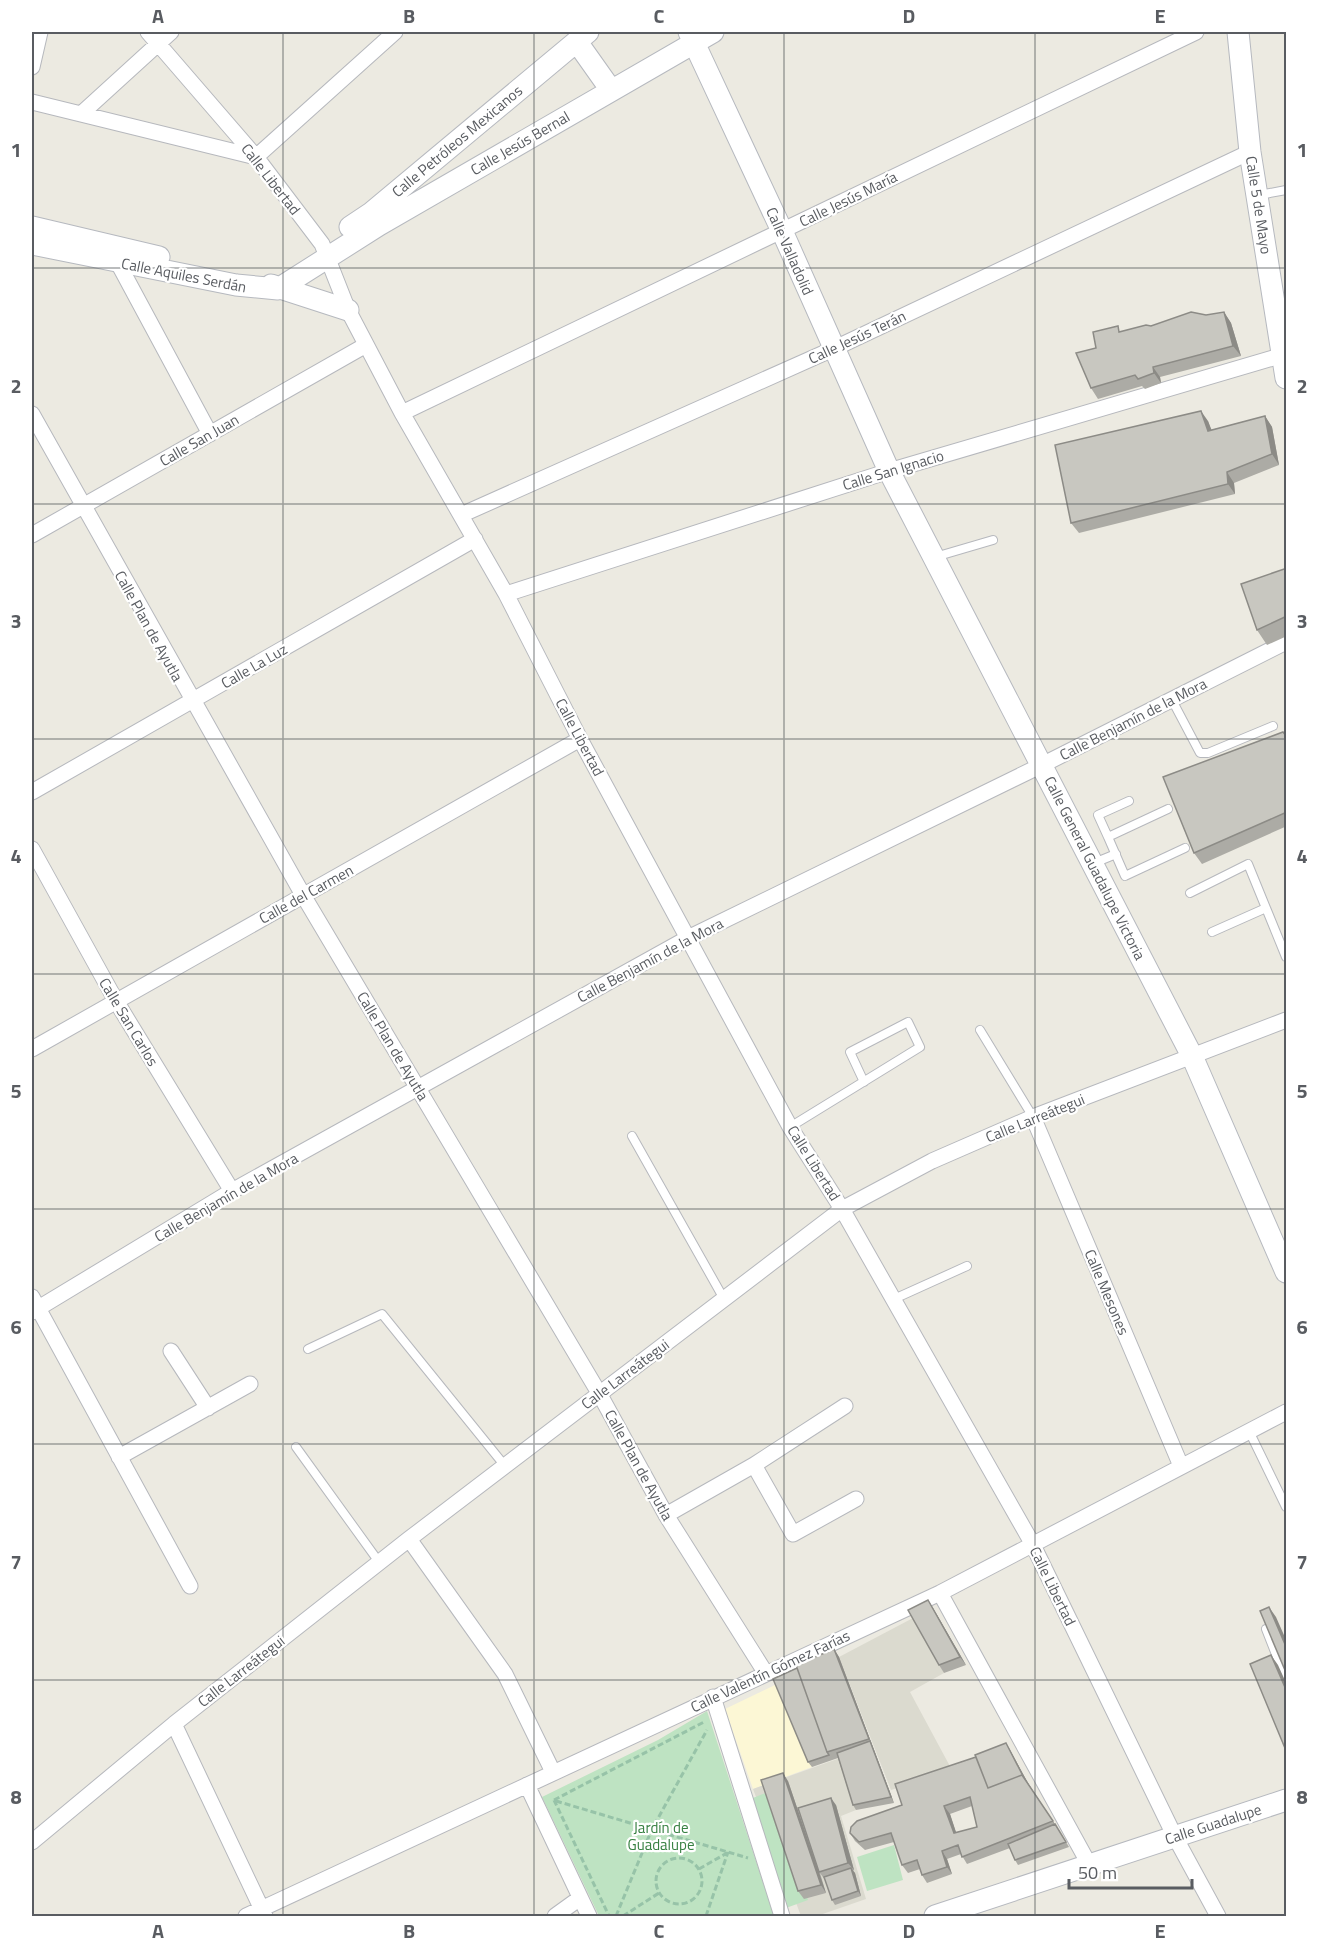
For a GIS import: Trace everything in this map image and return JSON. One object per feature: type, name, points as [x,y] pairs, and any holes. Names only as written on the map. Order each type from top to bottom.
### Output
[{"type":"street","points":[[32,67],[40,32]]},
{"type":"street","name":"Calle Libertad","points":[[148,32],[256,157],[325,251],[348,310],[402,413],[506,594],[580,739],[790,1127],[842,1209],[1032,1543],[1175,1837],[1218,1917]]},
{"type":"street","points":[[81,114],[171,32]]},
{"type":"street","points":[[32,102],[256,157],[395,32]]},
{"type":"street","name":"Calle Jesús Bernal","points":[[325,251],[611,90],[691,38],[713,32]]},
{"type":"street","name":"Calle Jesús María","points":[[402,413],[1196,32]]},
{"type":"street","name":"Calle 5 de Mayo","points":[[1238,32],[1250,152],[1287,378]]},
{"type":"street","points":[[583,37],[611,90]]},
{"type":"street","name":"Calle Petróleos Mexicanos","points":[[325,251],[583,37]]},
{"type":"street","name":"Calle Valladolid","points":[[691,38],[782,231],[889,471]]},
{"type":"street","name":"Calle Jesús Terán","points":[[461,515],[833,349],[1250,152]]},
{"type":"street","name":"Calle Aquiles Serdán","points":[[32,227],[119,256],[253,288],[270,284],[348,310]]},
{"type":"street","name":"Calle Aquiles Serdán","points":[[32,244],[119,256]]},
{"type":"street","points":[[270,284],[325,251]]},
{"type":"street","points":[[119,256],[210,434]]},
{"type":"street","name":"Calle San Juan","points":[[32,535],[366,345]]},
{"type":"street","name":"Calle San Ignacio","points":[[506,594],[889,471],[1283,355]]},
{"type":"street","name":"Calle Plan de Ayutla","points":[[32,414],[192,702],[303,895],[598,1393],[666,1515],[765,1672]]},
{"type":"street","name":"Calle General Guadalupe Victoria","points":[[889,471],[1192,1056],[1287,1272]]},
{"type":"street","name":"Calle La Luz","points":[[32,792],[475,539]]},
{"type":"street","name":"Calle Benjamín de la Mora","points":[[34,1306],[232,1191],[688,938],[1287,642]]},
{"type":"street","name":"Calle del Carmen","points":[[32,1049],[580,739]]},
{"type":"street","name":"Calle San Carlos","points":[[32,849],[116,1001],[232,1191]]},
{"type":"street","name":"Calle Larreátegui","points":[[32,1842],[174,1724],[379,1562],[842,1209],[932,1161],[1034,1117],[1287,1020]]},
{"type":"street","name":"Calle Mesones","points":[[1034,1117],[1181,1466]]},
{"type":"street","points":[[34,1306],[190,1586]]},
{"type":"street","points":[[171,1351],[208,1408]]},
{"type":"street","points":[[119,1457],[250,1384]]},
{"type":"street","points":[[666,1515],[754,1465],[845,1406]]},
{"type":"street","name":"Calle Valentín Gómez Farías","points":[[246,1917],[264,1913],[553,1772],[940,1593],[1287,1412]]},
{"type":"street","points":[[754,1465],[793,1534],[856,1499]]},
{"type":"street","points":[[409,1539],[505,1674],[553,1772]]},
{"type":"street","points":[[940,1593],[1090,1866]]},
{"type":"street","points":[[713,1697],[782,1917]]},
{"type":"street","points":[[174,1724],[264,1913]]},
{"type":"street","points":[[527,1785],[589,1917]]},
{"type":"street","name":"Calle Guadalupe","points":[[935,1917],[961,1912],[1287,1800]]},
{"type":"street","points":[[555,1917],[580,1898]]},
{"type":"lane","points":[[1257,195],[1287,190]]},
{"type":"lane","points":[[934,557],[993,540]]},
{"type":"lane","points":[[1173,700],[1200,753],[1208,753],[1273,726]]},
{"type":"lane","points":[[1129,801],[1098,815],[1125,876],[1185,848]]},
{"type":"lane","points":[[1108,837],[1168,808]]},
{"type":"lane","points":[[1093,864],[1116,854]]},
{"type":"lane","points":[[1190,893],[1248,864],[1287,957]]},
{"type":"lane","points":[[1212,933],[1266,909]]},
{"type":"lane","points":[[790,1127],[864,1082],[920,1047],[908,1022],[850,1052],[864,1082]]},
{"type":"lane","points":[[980,1030],[1034,1117]]},
{"type":"lane","points":[[632,1136],[724,1299]]},
{"type":"lane","points":[[894,1299],[967,1266]]},
{"type":"lane","points":[[308,1349],[382,1314],[505,1466]]},
{"type":"lane","points":[[1249,1431],[1287,1507]]},
{"type":"lane","points":[[296,1447],[379,1562]]},
{"type":"lane","points":[[1266,1629],[1287,1680]]},
{"type":"path","points":[[554,1800],[714,1718]]},
{"type":"path","points":[[616,1917],[652,1829],[708,1728]]},
{"type":"path","points":[[554,1800],[758,1861]]},
{"type":"path","points":[[554,1800],[609,1917]]},
{"type":"path","points":[[699,1869],[728,1852]]},
{"type":"path","points":[[706,1917],[728,1852]]},
{"type":"path","points":[[684,1859],[691,1861],[699,1869],[701,1888],[692,1900],[685,1904],[671,1903],[659,1893],[656,1878],[658,1871],[669,1861],[684,1859]]},
{"type":"path","points":[[624,1917],[659,1893]]},
{"type":"shaded area","points":[[913,1618],[944,1673],[910,1692],[952,1770],[891,1790],[839,1657]]},
{"type":"shaded area","points":[[777,1684],[812,1767],[753,1789],[725,1709]]},
{"type":"shaded area","points":[[840,1758],[856,1810],[841,1816],[866,1899],[817,1916],[801,1916],[753,1789]]},
{"type":"green space","name":"Jardín de Guadalupe","points":[[707,1711],[774,1916],[599,1916],[542,1797],[658,1740]]},
{"type":"green space","points":[[768,1792],[808,1900],[786,1908],[748,1800]]},
{"type":"green space","points":[[894,1845],[903,1880],[867,1891],[857,1857]]},
{"type":"building","points":[[1191,312],[1206,315],[1224,312],[1233,346],[1153,367],[1154,373],[1138,379],[1135,375],[1091,388],[1076,353],[1096,348],[1093,332],[1118,326],[1119,332],[1146,325],[1151,326]]},
{"type":"building","points":[[1201,411],[1208,431],[1265,416],[1272,454],[1227,472],[1228,484],[1071,523],[1055,445]]},
{"type":"building","points":[[1287,568],[1287,616],[1257,630],[1241,584]]},
{"type":"building","points":[[1283,732],[1287,737],[1287,812],[1194,853],[1163,777]]},
{"type":"building","points":[[928,1600],[960,1657],[939,1665],[908,1610]]},
{"type":"building","points":[[1269,1607],[1287,1649],[1287,1675],[1260,1611]]},
{"type":"building","points":[[834,1649],[869,1739],[827,1752],[796,1665]]},
{"type":"building","points":[[1271,1655],[1287,1692],[1287,1753],[1250,1664]]},
{"type":"building","points":[[797,1668],[829,1755],[808,1762],[773,1679]]},
{"type":"building","points":[[870,1741],[891,1797],[853,1805],[837,1753]]},
{"type":"building","points":[[1006,1743],[1024,1778],[1022,1775],[988,1788],[975,1755]]},
{"type":"building","points":[[976,1757],[988,1788],[1022,1775],[1053,1821],[962,1857],[958,1845],[942,1851],[947,1867],[922,1875],[917,1860],[902,1865],[891,1833],[859,1842],[850,1833],[851,1827],[857,1821],[902,1805],[895,1784]],"holes":[[[970,1797],[977,1827],[954,1833],[944,1806]]]},
{"type":"building","points":[[783,1773],[821,1885],[798,1891],[761,1780]]},
{"type":"building","points":[[831,1798],[848,1863],[819,1872],[798,1808]]},
{"type":"building","points":[[1055,1824],[1066,1842],[1015,1860],[1008,1844]]},
{"type":"building","points":[[851,1868],[858,1891],[832,1900],[824,1877]]}]
